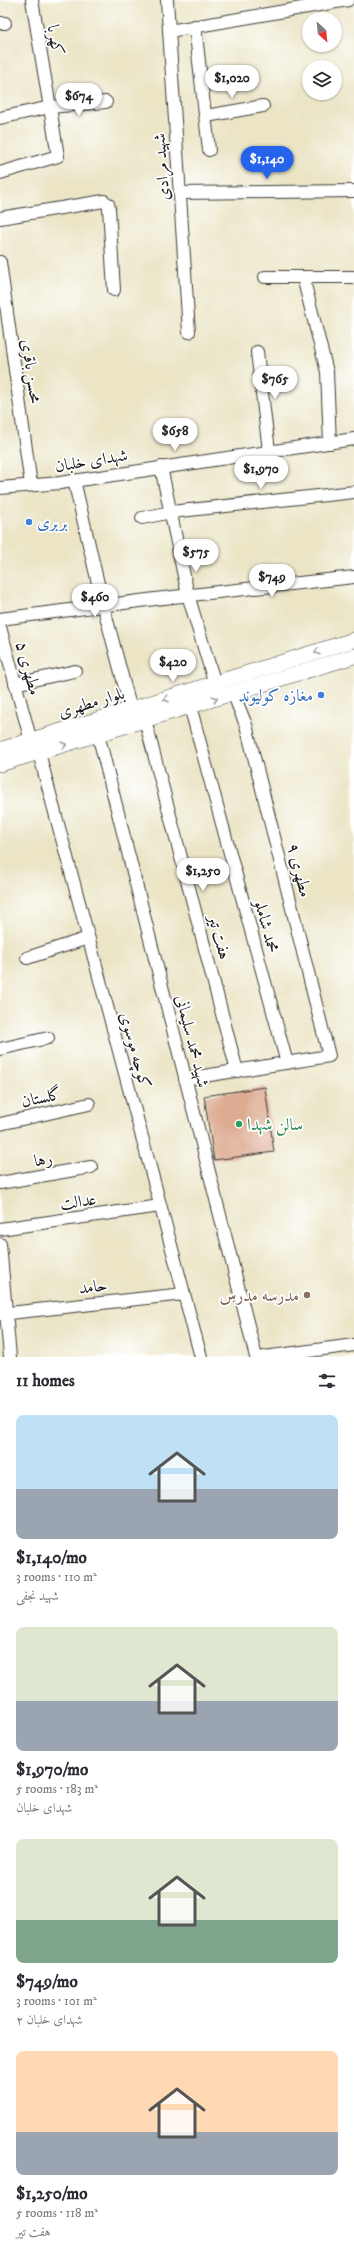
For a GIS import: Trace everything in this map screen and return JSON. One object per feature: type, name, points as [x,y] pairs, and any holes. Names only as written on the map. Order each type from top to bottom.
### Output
[{"type":"main road","name":"بلوار مطهری","points":[[0,764],[35,747],[131,710],[354,640]]},
{"type":"main road","name":"بلوار مطهری","points":[[0,750],[35,747],[98,734],[354,656]]},
{"type":"street","name":"کهربا","points":[[0,174],[58,156],[32,0]]},
{"type":"street","name":"شهید مرادی","points":[[167,0],[189,332]]},
{"type":"street","points":[[169,31],[348,0]]},
{"type":"street","points":[[195,26],[209,150]]},
{"type":"street","points":[[0,118],[50,107],[106,102]]},
{"type":"street","points":[[206,116],[263,106]]},
{"type":"street","points":[[180,193],[354,191]]},
{"type":"street","points":[[0,218],[104,201],[108,204],[109,208],[114,290]]},
{"type":"street","name":"محسن باقری","points":[[0,262],[31,485]]},
{"type":"street","points":[[265,277],[354,277]]},
{"type":"street","points":[[303,277],[327,372],[330,443]]},
{"type":"street","points":[[257,352],[270,451]]},
{"type":"street","name":"شهدای خلبان","points":[[0,488],[74,480],[354,439]]},
{"type":"street","points":[[161,467],[188,595],[216,684]]},
{"type":"street","points":[[74,480],[103,605],[131,710]]},
{"type":"street","points":[[142,518],[171,512],[354,492]]},
{"type":"street","points":[[0,619],[103,605],[354,577]]},
{"type":"street","name":"مطهری ۵","points":[[0,628],[15,684],[35,747]]},
{"type":"street","points":[[15,684],[75,672]]},
{"type":"street","name":"مطهری ۹","points":[[233,693],[246,725],[329,1056],[287,1063]]},
{"type":"street","name":"محمد شاملو","points":[[190,706],[287,1063]]},
{"type":"street","name":"هفت تیر","points":[[145,720],[237,1071]]},
{"type":"street","name":"شهید محمد سلیمانی","points":[[98,734],[256,1357]]},
{"type":"street","name":"کوچه موسوی","points":[[35,747],[201,1357]]},
{"type":"street","points":[[27,958],[88,938]]},
{"type":"street","points":[[0,1049],[48,1038]]},
{"type":"street","points":[[185,1079],[287,1063]]},
{"type":"street","name":"گلستان","points":[[0,1124],[89,1104]]},
{"type":"street","name":"رها","points":[[0,1184],[91,1167]]},
{"type":"street","name":"عدالت","points":[[0,1229],[160,1206]]},
{"type":"street","points":[[0,1244],[3,1313],[10,1357]]},
{"type":"street","name":"حامد","points":[[3,1313],[184,1294]]},
{"type":"street","points":[[264,1357],[317,1353],[354,1345]]},
{"type":"building","name":"سالن شهدا","points":[[265,1087],[274,1152],[214,1160],[204,1096]]},
{"type":"place","name":"بربری","points":[[29,522]]},
{"type":"place","name":"مغازه کولیوند","points":[[321,695]]},
{"type":"place","name":"سالن شهدا","points":[[239,1124]]},
{"type":"place","name":"مدرسه مدرس","points":[[307,1295]]}]
